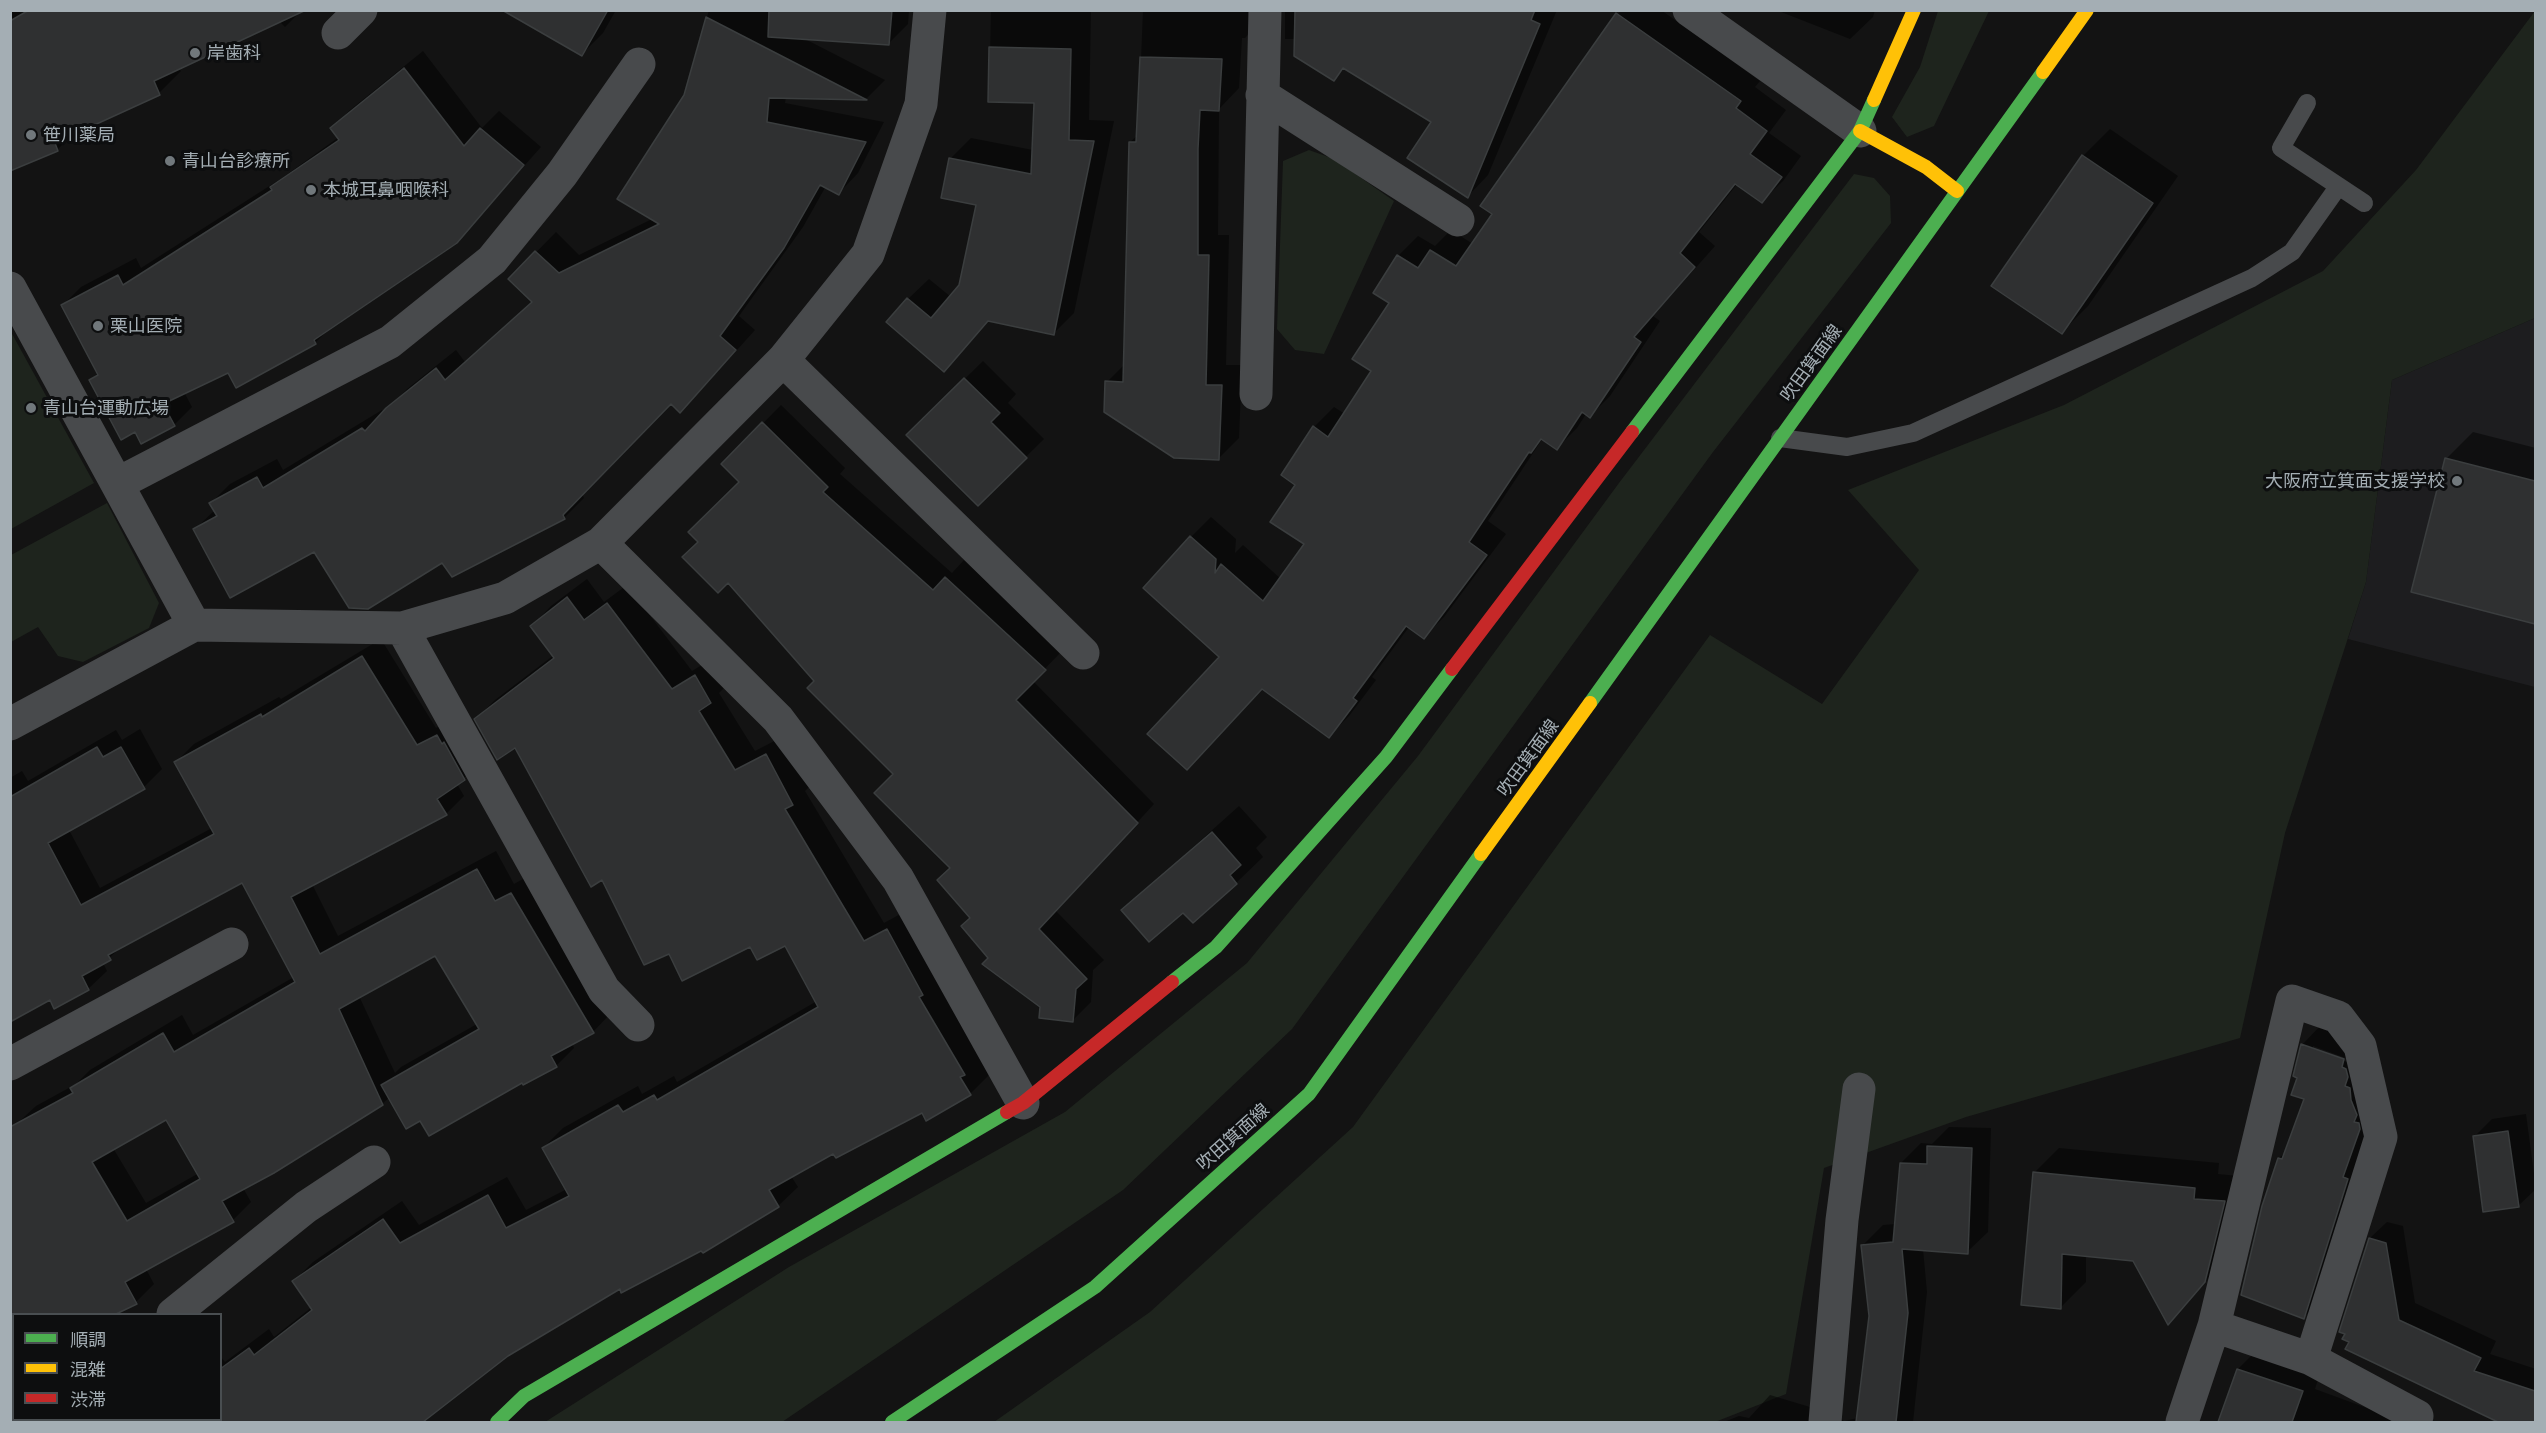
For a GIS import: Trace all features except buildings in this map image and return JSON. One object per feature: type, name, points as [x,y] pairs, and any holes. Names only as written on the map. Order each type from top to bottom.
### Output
[{"type":"street","points":[[338,33],[361,10]]},
{"type":"street","points":[[10,724],[194,625],[402,628],[505,598],[601,543],[783,360],[868,254],[921,104],[930,10]]},
{"type":"street","points":[[1256,394],[1265,10]]},
{"type":"street","points":[[1689,10],[1860,132],[1926,167],[1957,191]]},
{"type":"street","points":[[497,1422],[524,1396],[1023,1103],[1216,947],[1386,757],[1860,132],[1914,10]]},
{"type":"street","name":"吹田箕面線","points":[[892,1422],[1095,1287],[1309,1094],[2087,10]]},
{"type":"street","points":[[117,484],[390,342],[492,260],[562,174],[639,64]]},
{"type":"street","points":[[1262,95],[1458,220]]},
{"type":"street","points":[[10,288],[194,625]]},
{"type":"street","points":[[783,360],[1083,652]]},
{"type":"street","points":[[601,543],[786,728],[898,879],[1023,1103]]},
{"type":"street","points":[[402,628],[604,990],[638,1025]]},
{"type":"street","points":[[10,1064],[232,944]]},
{"type":"street","points":[[2182,1422],[2214,1326],[2292,1001],[2338,1017],[2360,1046],[2381,1137],[2311,1359]]},
{"type":"street","points":[[1825,1422],[1842,1220],[1859,1089]]},
{"type":"street","points":[[174,1313],[306,1207],[374,1162]]},
{"type":"street","points":[[2214,1326],[2311,1359],[2417,1416],[2415,1422]]},
{"type":"lane","points":[[2307,103],[2281,148],[2364,203]]},
{"type":"lane","points":[[1780,438],[1847,447],[1913,433],[2252,278],[2292,252],[2338,187]]},
{"type":"shaded area","points":[[1938,11],[1989,11],[1934,126],[1907,137],[1892,117],[1920,67]]},
{"type":"shaded area","points":[[2535,11],[2535,318],[2392,380],[2366,582],[2285,833],[2240,1038],[1966,1117],[1824,1168],[1786,1394],[1715,1422],[994,1422],[1150,1312],[1353,1127],[1710,635],[1822,704],[1919,570],[1848,490],[2064,405],[2323,271],[2416,170]]},
{"type":"shaded area","points":[[1309,150],[1334,159],[1394,201],[1324,354],[1295,350],[1277,329],[1283,161]]},
{"type":"shaded area","points":[[1854,174],[1874,178],[1890,196],[1891,223],[1713,452],[1292,1029],[1123,1190],[782,1422],[545,1422],[789,1267],[1065,1112],[1247,963],[1418,756],[1619,483]]},
{"type":"shaded area","name":"大阪府立箕面支援学校","points":[[2535,318],[2535,687],[2348,639],[2366,582],[2392,380]]},
{"type":"shaded area","name":"青山台運動広場","points":[[11,332],[94,483],[10,529]]},
{"type":"shaded area","points":[[107,503],[159,603],[149,628],[83,662],[58,656],[38,627],[11,642],[11,555]]},
{"type":"traffic: fast","points":[[1590,703],[2043,72]]},
{"type":"traffic: fast","points":[[1632,432],[1860,131],[1874,100]]},
{"type":"traffic: fast","points":[[1172,982],[1216,947],[1386,757],[1452,669]]},
{"type":"traffic: fast","points":[[892,1422],[1095,1287],[1309,1094],[1481,854]]},
{"type":"traffic: fast","points":[[497,1422],[524,1396],[1007,1112]]},
{"type":"traffic: slow","points":[[1874,100],[1914,10]]},
{"type":"traffic: slow","points":[[2043,72],[2087,10]]},
{"type":"traffic: slow","points":[[1860,131],[1926,167],[1957,191]]},
{"type":"traffic: slow","points":[[1481,854],[1590,703]]},
{"type":"traffic: jam","points":[[1452,669],[1632,432]]},
{"type":"traffic: jam","points":[[1007,1112],[1023,1103],[1172,982]]},
{"type":"place","name":"岸歯科","points":[[195,53]]},
{"type":"place","name":"笹川薬局","points":[[31,135]]},
{"type":"place","name":"青山台診療所","points":[[170,161]]},
{"type":"place","name":"本城耳鼻咽喉科","points":[[311,190]]},
{"type":"place","name":"栗山医院","points":[[98,326]]},
{"type":"place","name":"青山台運動広場","points":[[31,408]]},
{"type":"place","name":"大阪府立箕面支援学校","points":[[2457,481]]}]
